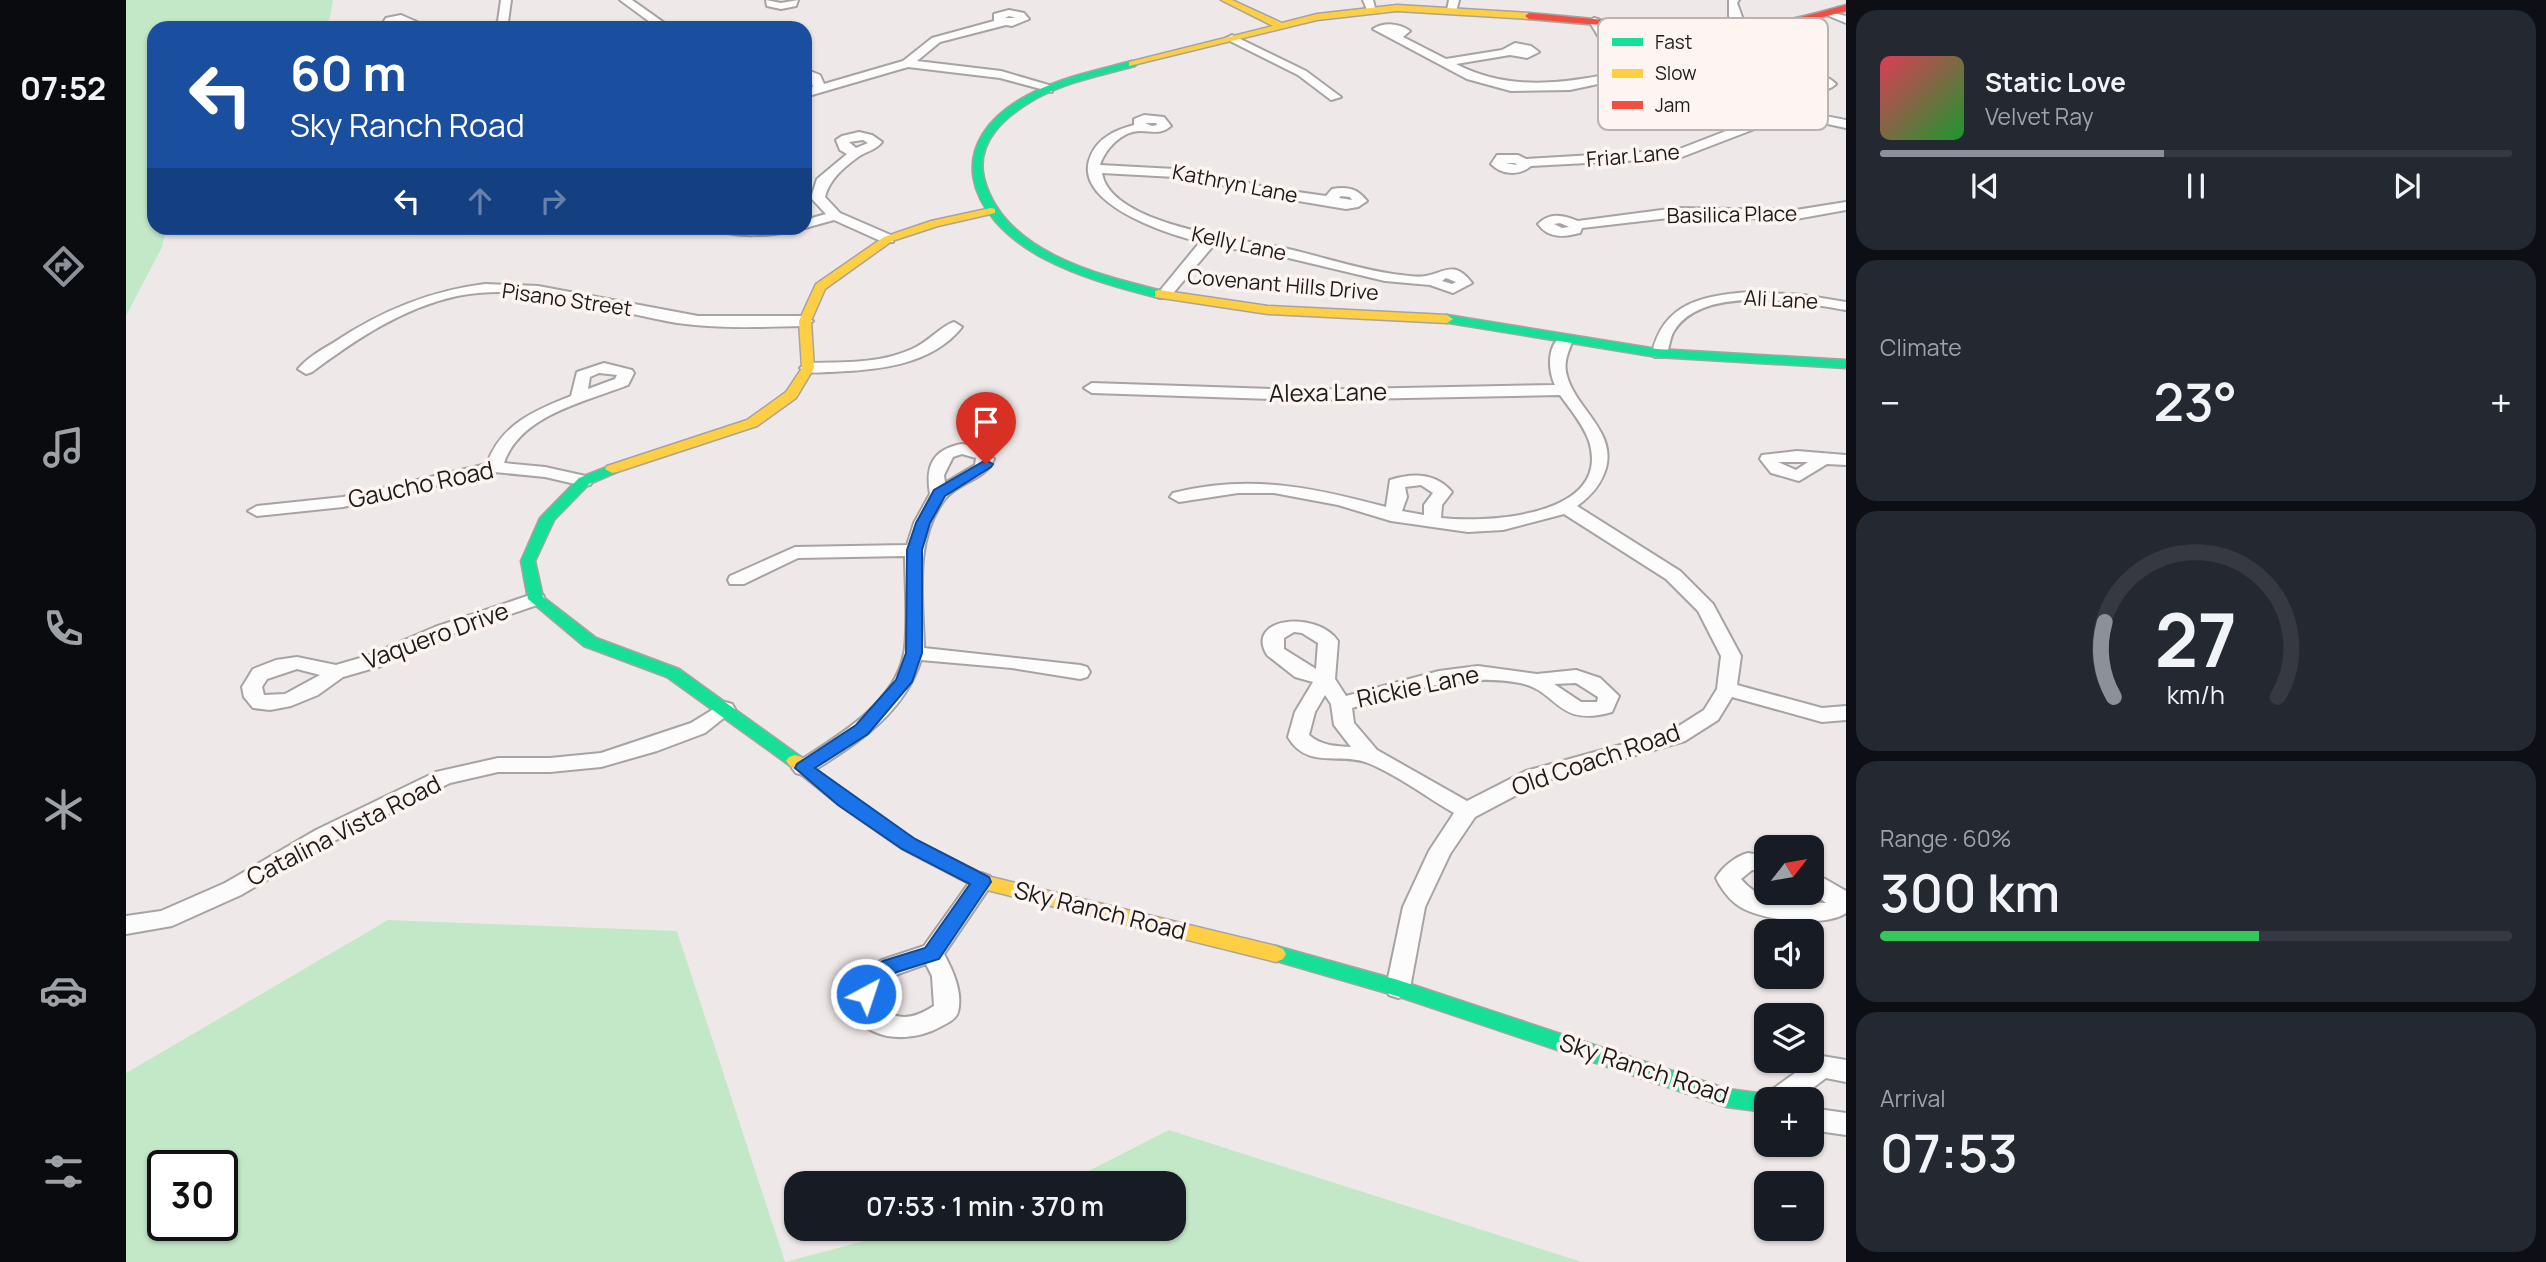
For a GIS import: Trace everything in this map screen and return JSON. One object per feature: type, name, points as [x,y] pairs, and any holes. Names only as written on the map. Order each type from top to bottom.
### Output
[{"type":"street","points":[[504,21],[506,0]]},
{"type":"street","points":[[625,0],[658,21]]},
{"type":"street","points":[[771,0],[771,4],[781,6],[792,4],[793,0]]},
{"type":"street","points":[[1225,0],[1281,26]]},
{"type":"street","points":[[1734,0],[1732,3],[1735,18]]},
{"type":"street","points":[[536,599],[528,561],[547,517],[584,481],[634,460],[699,442],[752,423],[791,395],[808,368],[805,321],[820,287],[888,239],[935,223],[990,211],[981,190],[976,167],[984,138],[1008,112],[1048,89],[1083,76],[1370,5],[1453,5],[1598,21]]},
{"type":"street","points":[[1813,18],[1842,14]]},
{"type":"street","points":[[1594,21],[1598,35]]},
{"type":"street","points":[[812,91],[907,63],[936,40],[1004,22]]},
{"type":"street","points":[[1395,36],[1471,77],[1511,87],[1570,86],[1598,80]]},
{"type":"street","points":[[1233,38],[1302,73],[1347,103]]},
{"type":"street","points":[[1444,63],[1508,52]]},
{"type":"street","points":[[907,63],[1001,75],[1048,89]]},
{"type":"street","points":[[812,75],[816,76],[815,82],[820,89]]},
{"type":"street","points":[[812,87],[820,89]]},
{"type":"street","points":[[1828,120],[1846,124]]},
{"type":"street","points":[[1094,169],[1097,151],[1110,138],[1139,127]]},
{"type":"street","name":"Friar Lane","points":[[1525,163],[1679,154],[1741,130]]},
{"type":"street","points":[[855,153],[822,182],[818,198],[835,216],[888,239]]},
{"type":"street","name":"Kathryn Lane","points":[[1094,169],[1157,170],[1194,174],[1269,192],[1334,201]]},
{"type":"street","name":"Kelly Lane","points":[[1094,169],[1099,185],[1121,205],[1155,223],[1209,241],[1275,251],[1385,277],[1433,281]]},
{"type":"street","name":"Basilica Place","points":[[1576,225],[1692,212],[1781,215],[1820,213],[1846,206]]},
{"type":"street","name":"Covenant Hills Drive","points":[[990,211],[1027,241],[1067,265],[1119,284],[1164,295],[1220,305],[1293,312],[1436,318],[1660,354],[1732,361],[1846,364]]},
{"type":"street","points":[[812,222],[835,216]]},
{"type":"street","points":[[1164,295],[1209,241]]},
{"type":"street","name":"Pisano Street","points":[[306,369],[345,340],[391,313],[431,299],[481,289],[515,288],[699,321],[805,321]]},
{"type":"street","name":"Ali Lane","points":[[1660,354],[1668,328],[1676,319],[1693,308],[1714,301],[1733,297],[1776,295],[1846,306]]},
{"type":"street","points":[[808,368],[867,366],[905,359],[930,347],[954,327]]},
{"type":"street","points":[[1179,497],[1236,488],[1275,488],[1391,516],[1432,523],[1496,526],[1530,520],[1566,506],[1593,481],[1601,462],[1593,429],[1563,390],[1558,361],[1565,340]]},
{"type":"street","name":"Alexa Lane","points":[[1093,388],[1303,395],[1563,390]]},
{"type":"street","points":[[494,467],[504,442],[535,419],[579,397]]},
{"type":"street","points":[[1821,460],[1846,460]]},
{"type":"street","name":"Gaucho Road","points":[[257,511],[344,502],[494,467],[545,472],[584,481]]},
{"type":"street","points":[[1391,516],[1398,497],[1396,484],[1413,478],[1431,481],[1443,492],[1433,505],[1432,523]]},
{"type":"street","points":[[803,768],[862,730],[904,682],[914,653],[914,550],[923,523],[939,494]]},
{"type":"street","name":"Old Coach Road","points":[[1398,988],[1414,907],[1440,851],[1467,811],[1534,776],[1678,736],[1711,715],[1727,689],[1731,656],[1706,608],[1674,575],[1566,506]]},
{"type":"street","points":[[737,580],[795,553],[914,550]]},
{"type":"street","name":"Vaquero Drive","points":[[336,672],[374,662],[442,631],[536,599]]},
{"type":"street","name":"Sky Ranch Road","points":[[536,599],[590,642],[673,673],[725,709],[845,801],[908,844],[982,882],[1258,949],[1398,988],[1727,1098],[1754,1101]]},
{"type":"street","points":[[914,653],[1012,662],[1080,672]]},
{"type":"street","name":"Rickie Lane","points":[[1341,704],[1456,675],[1492,672],[1536,681]]},
{"type":"street","points":[[1370,755],[1328,753],[1310,747],[1298,737],[1305,712],[1325,679],[1341,704],[1344,725],[1370,755],[1467,811]]},
{"type":"street","points":[[1727,689],[1822,715],[1846,713]]},
{"type":"street","name":"Catalina Vista Road","points":[[126,925],[164,920],[233,889],[324,836],[444,777],[498,765],[550,765],[601,760],[698,728],[725,709]]},
{"type":"street","points":[[1754,862],[1748,861],[1727,878],[1745,899],[1754,903]]},
{"type":"street","points":[[932,953],[982,882]]},
{"type":"street","points":[[1760,905],[1773,910],[1830,912],[1845,902],[1824,888]]},
{"type":"street","points":[[1795,1087],[1822,1067],[1846,1071]]},
{"type":"street","points":[[1824,1121],[1846,1124]]},
{"type":"green space","points":[[126,0],[333,0],[328,21],[147,21],[147,235],[165,235],[162,247],[126,316]]},
{"type":"green space","points":[[388,920],[677,931],[785,1262],[126,1262],[126,1073]]},
{"type":"green space","points":[[1169,1130],[1582,1262],[785,1262],[865,1241],[1186,1241],[1186,1171],[1089,1171]]},
{"type":"traffic: fast","points":[[1132,64],[1066,82],[1019,105],[988,132],[978,154],[977,170],[983,196],[999,219],[1020,239],[1076,269],[1105,280],[1159,294]]},
{"type":"traffic: fast","points":[[1447,319],[1657,353],[1846,364]]},
{"type":"traffic: fast","points":[[612,469],[584,481],[547,518],[528,561],[536,599],[590,642],[673,673],[795,761]]},
{"type":"traffic: fast","points":[[1276,954],[1398,988],[1727,1098],[1754,1101]]},
{"type":"traffic: slow","points":[[1225,0],[1281,26]]},
{"type":"traffic: slow","points":[[1132,64],[1317,17],[1397,8],[1529,16]]},
{"type":"traffic: slow","points":[[612,469],[752,423],[791,395],[808,368],[805,321],[820,287],[888,239],[935,223],[991,211]]},
{"type":"traffic: slow","points":[[1159,294],[1268,310],[1447,319]]},
{"type":"traffic: slow","points":[[795,761],[845,801],[908,844],[982,882],[1276,954]]},
{"type":"traffic: jam","points":[[1811,18],[1846,8]]},
{"type":"traffic: jam","points":[[1529,16],[1598,22]]},
{"type":"route","points":[[866,994],[871,979],[890,967],[932,953],[982,882],[908,844],[845,801],[803,768],[862,730],[904,682],[914,653],[914,550],[923,523],[939,494],[986,464]]}]
